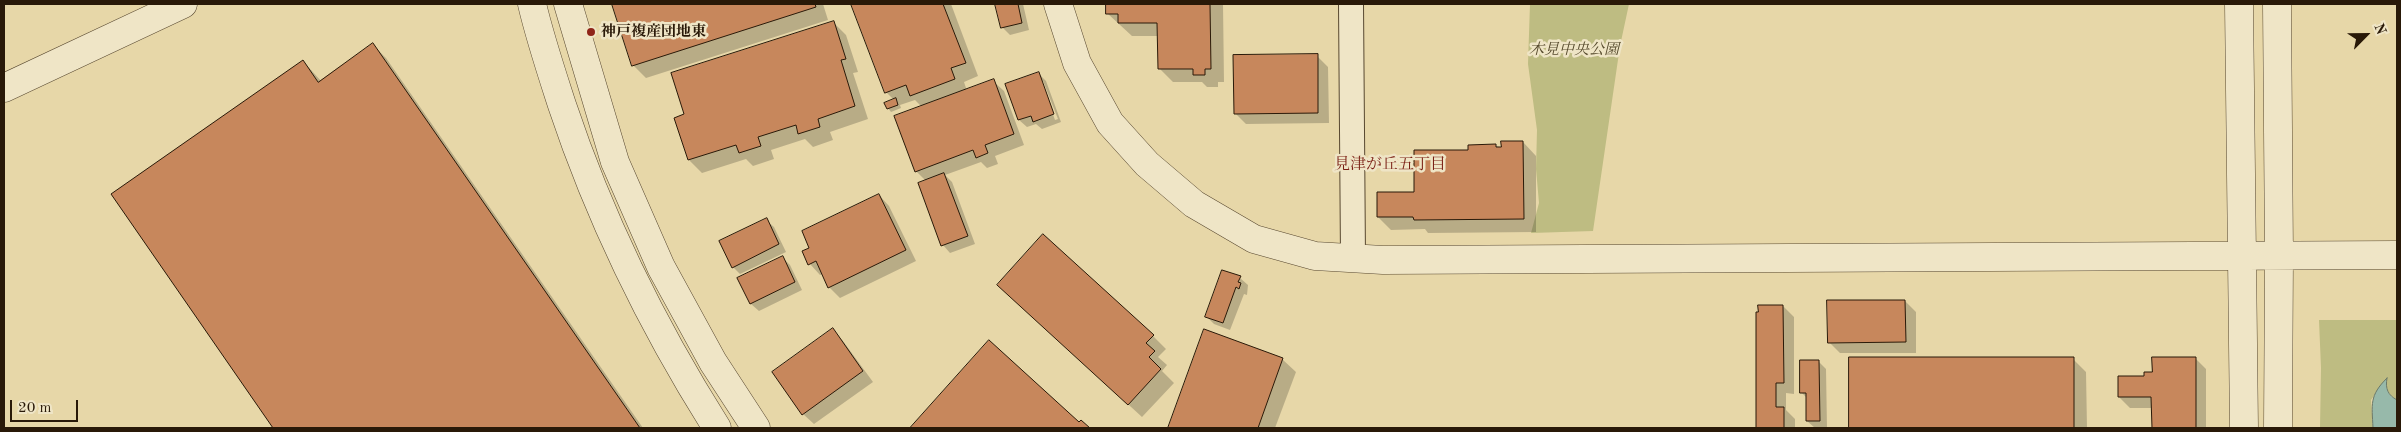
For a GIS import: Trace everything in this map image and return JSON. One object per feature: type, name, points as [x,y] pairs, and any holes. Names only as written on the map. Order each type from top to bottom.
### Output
[{"type":"street","points":[[4,88],[182,4]]},
{"type":"street","points":[[532,4],[539,35],[584,171],[633,280],[684,376],[717,428]]},
{"type":"street","points":[[568,4],[614,162],[661,267],[713,362],[756,428]]},
{"type":"street","points":[[1058,4],[1078,62],[1110,123],[1147,164],[1194,204],[1254,238],[1315,256],[1382,260],[2397,255]]},
{"type":"street","points":[[1351,4],[1354,258]]},
{"type":"street","points":[[2239,4],[2244,428]]},
{"type":"street","points":[[2277,4],[2278,428]]},
{"type":"green space","name":"木見中央公園","points":[[1530,4],[1629,4],[1620,46],[1593,231],[1531,233],[1539,203],[1536,169],[1537,130],[1528,64]]},
{"type":"green space","points":[[2319,320],[2397,320],[2397,400],[2388,391],[2386,379],[2371,400],[2373,428],[2320,428],[2321,368]]},
{"type":"shaded area","points":[[2387,378],[2386,385],[2388,391],[2397,400],[2397,428],[2373,428],[2374,395]]},
{"type":"building","points":[[612,4],[815,4],[816,7],[632,66]]},
{"type":"building","points":[[851,4],[943,4],[966,63],[951,68],[955,79],[910,96],[906,85],[885,93]]},
{"type":"building","points":[[995,4],[1018,4],[1022,23],[1001,28]]},
{"type":"building","points":[[1106,4],[1210,4],[1211,69],[1205,69],[1205,75],[1193,75],[1193,69],[1158,69],[1157,23],[1118,23],[1118,14],[1106,14]]},
{"type":"building","points":[[834,21],[846,59],[841,60],[855,106],[818,119],[820,127],[798,134],[796,125],[758,137],[761,146],[739,153],[736,145],[688,160],[674,118],[684,114],[671,73]]},
{"type":"building","points":[[373,43],[640,428],[273,428],[111,194],[303,60],[318,82]]},
{"type":"building","points":[[1318,54],[1318,113],[1234,114],[1233,55]]},
{"type":"building","points":[[1039,72],[1054,114],[1033,122],[1031,116],[1018,120],[1005,84]]},
{"type":"building","points":[[994,79],[1014,134],[985,145],[988,153],[976,158],[973,150],[915,172],[894,116]]},
{"type":"building","points":[[896,98],[898,105],[887,109],[884,103]]},
{"type":"building","points":[[1501,141],[1523,141],[1524,219],[1414,220],[1413,217],[1377,217],[1377,192],[1414,192],[1414,150],[1468,150],[1468,145],[1496,144],[1496,147],[1501,147]]},
{"type":"building","points":[[944,173],[968,236],[941,246],[918,183]]},
{"type":"building","points":[[879,194],[906,250],[828,288],[816,261],[808,265],[802,251],[809,248],[802,231]]},
{"type":"building","points":[[767,218],[779,244],[732,268],[719,241]]},
{"type":"building","points":[[1043,234],[1154,335],[1146,343],[1155,351],[1149,357],[1161,369],[1128,405],[997,285]]},
{"type":"building","points":[[783,256],[795,282],[750,304],[737,278]]},
{"type":"building","points":[[1222,270],[1241,276],[1238,282],[1241,283],[1239,289],[1236,287],[1223,323],[1205,317]]},
{"type":"building","points":[[1827,300],[1905,300],[1906,342],[1828,343]]},
{"type":"building","points":[[1758,305],[1783,305],[1784,383],[1776,383],[1776,407],[1784,407],[1784,428],[1756,428],[1756,312],[1758,312]]},
{"type":"building","points":[[833,328],[863,371],[802,415],[772,372]]},
{"type":"building","points":[[1204,329],[1283,358],[1258,428],[1168,428]]},
{"type":"building","points":[[989,340],[1079,422],[1081,420],[1090,428],[910,428]]},
{"type":"building","points":[[1849,357],[2074,357],[2074,428],[1849,428]]},
{"type":"building","points":[[2152,357],[2196,357],[2196,428],[2152,428],[2151,397],[2118,397],[2118,376],[2144,376],[2144,372],[2152,372]]},
{"type":"building","points":[[1800,360],[1819,360],[1820,421],[1806,421],[1806,393],[1800,393]]},
{"type":"place","name":"神戸複産団地東","points":[[591,32]]},
{"type":"district","name":"見津が丘五丁目","points":[[1390,165]]}]
